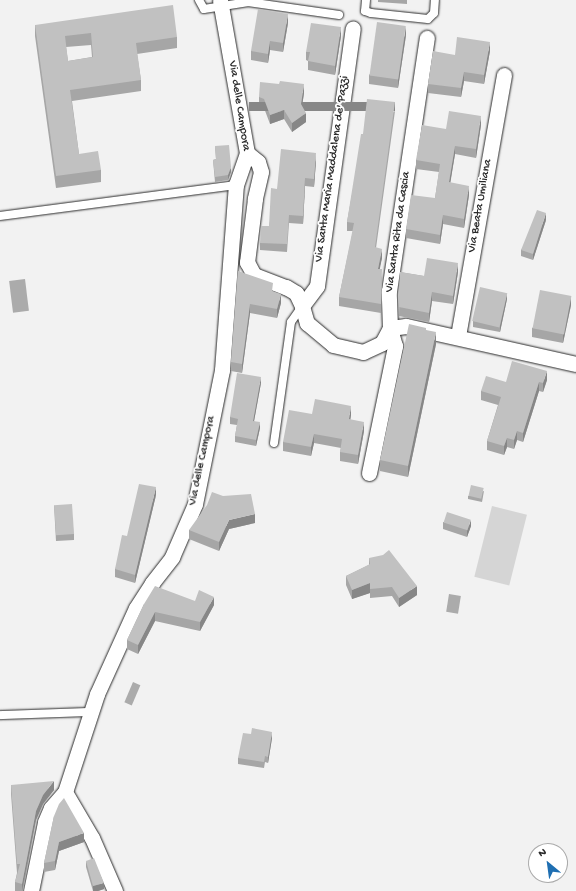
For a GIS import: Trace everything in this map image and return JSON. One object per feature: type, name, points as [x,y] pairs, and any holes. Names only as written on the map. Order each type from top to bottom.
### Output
[{"type":"street","name":"Via delle Campora","points":[[32,891],[45,822],[51,808],[65,792],[97,694],[136,608],[152,583],[172,557],[195,504],[222,370],[236,185],[247,153],[221,3]]},
{"type":"street","name":"Via Santa Maria Maddalena de' Pazzi","points":[[302,306],[317,286],[353,28]]},
{"type":"street","name":"Via Santa Rita da Cascia","points":[[369,473],[395,346],[390,328],[389,291],[427,38]]},
{"type":"street","name":"Via Beata Umiliana","points":[[458,336],[504,75]]},
{"type":"street","points":[[247,153],[258,162],[261,172],[255,199],[247,262],[254,275],[286,287],[296,293],[307,323],[333,345],[347,350],[363,352],[382,343],[390,328],[406,326],[458,336],[576,364]]},
{"type":"street","points":[[65,792],[92,838],[115,891]]},
{"type":"lane","points":[[199,0],[204,9],[221,3],[248,2],[339,16]]},
{"type":"lane","points":[[366,0],[365,11],[371,13],[428,20],[434,13],[435,0]]},
{"type":"lane","points":[[0,216],[236,185]]},
{"type":"lane","points":[[274,443],[291,322],[302,306]]},
{"type":"lane","points":[[0,715],[91,712]]},
{"type":"shaded area","points":[[25,279],[29,311],[13,313],[9,281]]},
{"type":"shaded area","points":[[492,506],[527,515],[509,586],[474,577]]},
{"type":"shaded area","points":[[449,594],[461,596],[458,614],[446,612]]},
{"type":"shaded area","points":[[133,682],[140,685],[132,705],[124,702]]},
{"type":"building","points":[[173,5],[177,37],[136,43],[141,80],[70,90],[79,154],[98,151],[101,170],[56,176],[35,25]],"holes":[[[91,33],[93,57],[68,61],[65,36]]]},
{"type":"building","points":[[258,9],[288,14],[283,43],[270,41],[268,54],[251,51]]},
{"type":"building","points":[[377,22],[406,26],[398,80],[369,75]]},
{"type":"building","points":[[311,23],[341,27],[335,66],[308,61],[310,52],[306,52]]},
{"type":"building","points":[[457,37],[490,42],[484,75],[464,72],[461,88],[428,84],[433,51],[455,55]]},
{"type":"building","points":[[280,81],[304,84],[301,104],[306,113],[292,123],[284,110],[270,115],[264,99],[259,97],[260,82],[279,84]]},
{"type":"building","points":[[367,99],[395,102],[375,247],[382,249],[378,269],[382,269],[381,304],[339,297],[354,223],[347,222],[361,134],[363,134]]},
{"type":"building","points":[[449,111],[481,116],[476,149],[455,146],[449,182],[469,186],[464,219],[443,215],[440,235],[406,229],[411,195],[435,198],[440,164],[416,160],[422,125],[446,129]]},
{"type":"building","points":[[229,145],[231,167],[228,175],[215,177],[213,160],[216,159],[215,146]]},
{"type":"building","points":[[281,149],[316,153],[314,179],[305,178],[303,216],[289,215],[287,244],[260,243],[261,226],[269,226],[271,188],[277,189]]},
{"type":"building","points":[[537,210],[546,213],[533,254],[521,250]]},
{"type":"building","points":[[427,258],[458,263],[453,296],[432,292],[429,313],[399,307],[400,272],[424,276]]},
{"type":"building","points":[[238,271],[273,283],[272,291],[281,294],[277,309],[250,304],[242,364],[231,362]]},
{"type":"building","points":[[480,287],[507,293],[499,327],[472,321]]},
{"type":"building","points":[[540,290],[571,296],[564,334],[533,328]]},
{"type":"building","points":[[409,324],[436,332],[408,466],[380,460]]},
{"type":"building","points":[[512,361],[547,371],[543,383],[539,382],[523,433],[517,431],[514,440],[507,438],[504,446],[487,441],[501,397],[481,391],[486,376],[506,382]]},
{"type":"building","points":[[237,373],[261,377],[253,421],[260,422],[256,440],[235,436],[238,419],[230,417]]},
{"type":"building","points":[[315,399],[351,406],[349,419],[364,422],[358,455],[340,452],[342,439],[314,434],[311,447],[283,442],[289,410],[312,414]]},
{"type":"building","points":[[139,484],[156,487],[135,575],[115,569],[122,535],[127,536]]},
{"type":"building","points":[[471,485],[484,488],[481,499],[469,496]]},
{"type":"building","points":[[212,492],[223,496],[251,494],[255,514],[229,520],[219,542],[189,530],[207,505]]},
{"type":"building","points":[[72,504],[74,534],[56,535],[54,505]]},
{"type":"building","points":[[447,512],[471,520],[467,530],[444,522]]},
{"type":"building","points":[[389,550],[417,586],[399,598],[392,587],[370,589],[370,583],[352,590],[346,576],[370,564],[369,558],[383,555]]},
{"type":"building","points":[[155,586],[195,601],[199,590],[214,597],[200,622],[155,612],[138,645],[127,640],[144,604]]},
{"type":"building","points":[[252,728],[272,732],[268,757],[265,756],[264,762],[238,758],[243,733],[251,734]]},
{"type":"building","points":[[54,781],[43,795],[36,811],[22,884],[15,882],[20,864],[17,864],[11,785]]},
{"type":"building","points":[[64,798],[84,833],[59,842],[55,861],[44,863],[54,816],[59,804]]},
{"type":"building","points":[[94,858],[104,883],[93,886],[86,861]]}]
